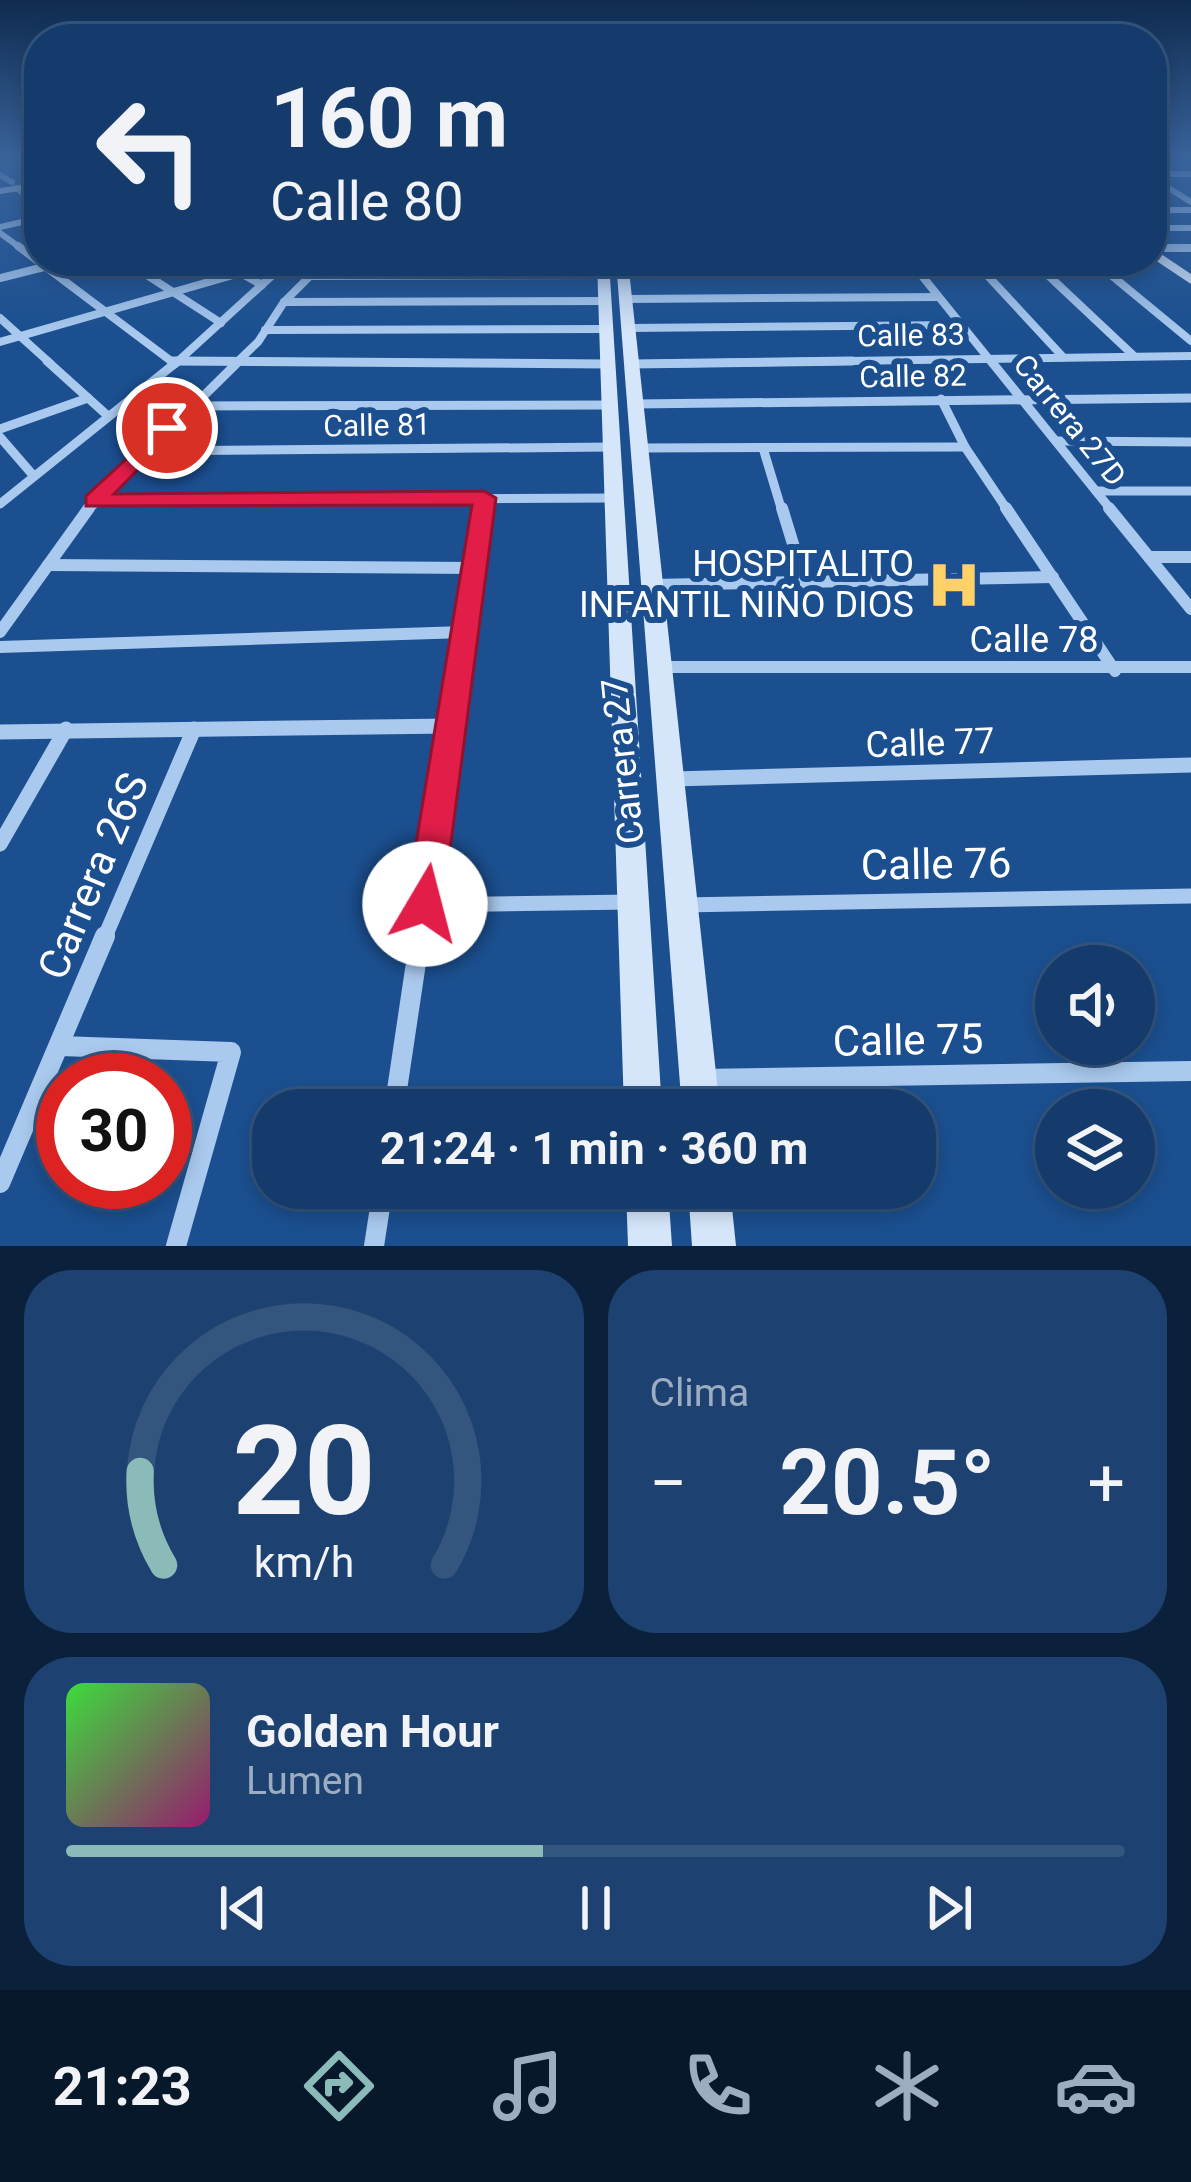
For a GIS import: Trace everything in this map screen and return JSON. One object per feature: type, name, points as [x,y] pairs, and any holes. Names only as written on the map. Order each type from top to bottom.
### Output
[{"type":"main road","name":"Carrera 27","points":[[615,291],[626,447],[652,585],[699,1089]]},
{"type":"main road","name":"Carrera 27","points":[[626,447],[614,498],[642,1089]]},
{"type":"main road","points":[[648,1209],[650,1246]]},
{"type":"main road","points":[[711,1209],[714,1246]]},
{"type":"street","points":[[0,230],[24,249]]},
{"type":"street","points":[[58,276],[175,364]]},
{"type":"street","points":[[148,276],[220,323]]},
{"type":"street","points":[[0,342],[229,276]]},
{"type":"street","points":[[246,276],[262,285]]},
{"type":"street","points":[[0,503],[175,364],[272,276]]},
{"type":"street","points":[[0,632],[94,501],[266,331],[308,276],[615,291],[938,297]]},
{"type":"street","points":[[266,331],[615,291],[693,276]]},
{"type":"street","name":"Carrera 27D","points":[[921,276],[1191,610]]},
{"type":"street","points":[[988,276],[1063,357]]},
{"type":"street","points":[[1050,276],[1134,356]]},
{"type":"street","points":[[1112,276],[1191,341]]},
{"type":"street","points":[[284,302],[615,291],[962,325]]},
{"type":"street","points":[[0,318],[107,416]]},
{"type":"street","name":"Calle 83","points":[[175,364],[1191,356]]},
{"type":"street","points":[[32,474],[0,433],[88,398]]},
{"type":"street","name":"Calle 82","points":[[192,406],[1191,398]]},
{"type":"street","points":[[941,399],[965,447],[1115,670]]},
{"type":"street","points":[[1056,441],[1191,442]]},
{"type":"street","name":"Calle 81","points":[[142,451],[965,447]]},
{"type":"street","points":[[763,448],[805,583]]},
{"type":"street","points":[[1096,491],[1191,490]]},
{"type":"street","points":[[397,1089],[484,498]]},
{"type":"street","points":[[94,501],[614,498]]},
{"type":"street","points":[[1149,557],[1191,557]]},
{"type":"street","points":[[48,565],[475,568]]},
{"type":"street","points":[[652,585],[1053,578]]},
{"type":"street","points":[[0,647],[465,632]]},
{"type":"street","name":"Calle 78","points":[[660,667],[1191,667]]},
{"type":"street","points":[[0,732],[452,726]]},
{"type":"street","points":[[0,844],[66,729]]},
{"type":"street","name":"Carrera 26S","points":[[0,1183],[194,729]]},
{"type":"street","name":"Calle 77","points":[[671,779],[1191,765]]},
{"type":"street","name":"Calle 76","points":[[682,905],[1191,896]]},
{"type":"street","points":[[425,904],[633,902]]},
{"type":"street","points":[[60,1046],[231,1052],[176,1246]]},
{"type":"street","name":"Calle 75","points":[[698,1079],[1191,1071]]},
{"type":"street","points":[[374,1246],[380,1209]]},
{"type":"place","name":"HOSPITALITO INFANTIL NIÑO DIOS","points":[[954,585]]},
{"type":"route","points":[[167,428],[94,501],[484,498],[425,904]]}]
